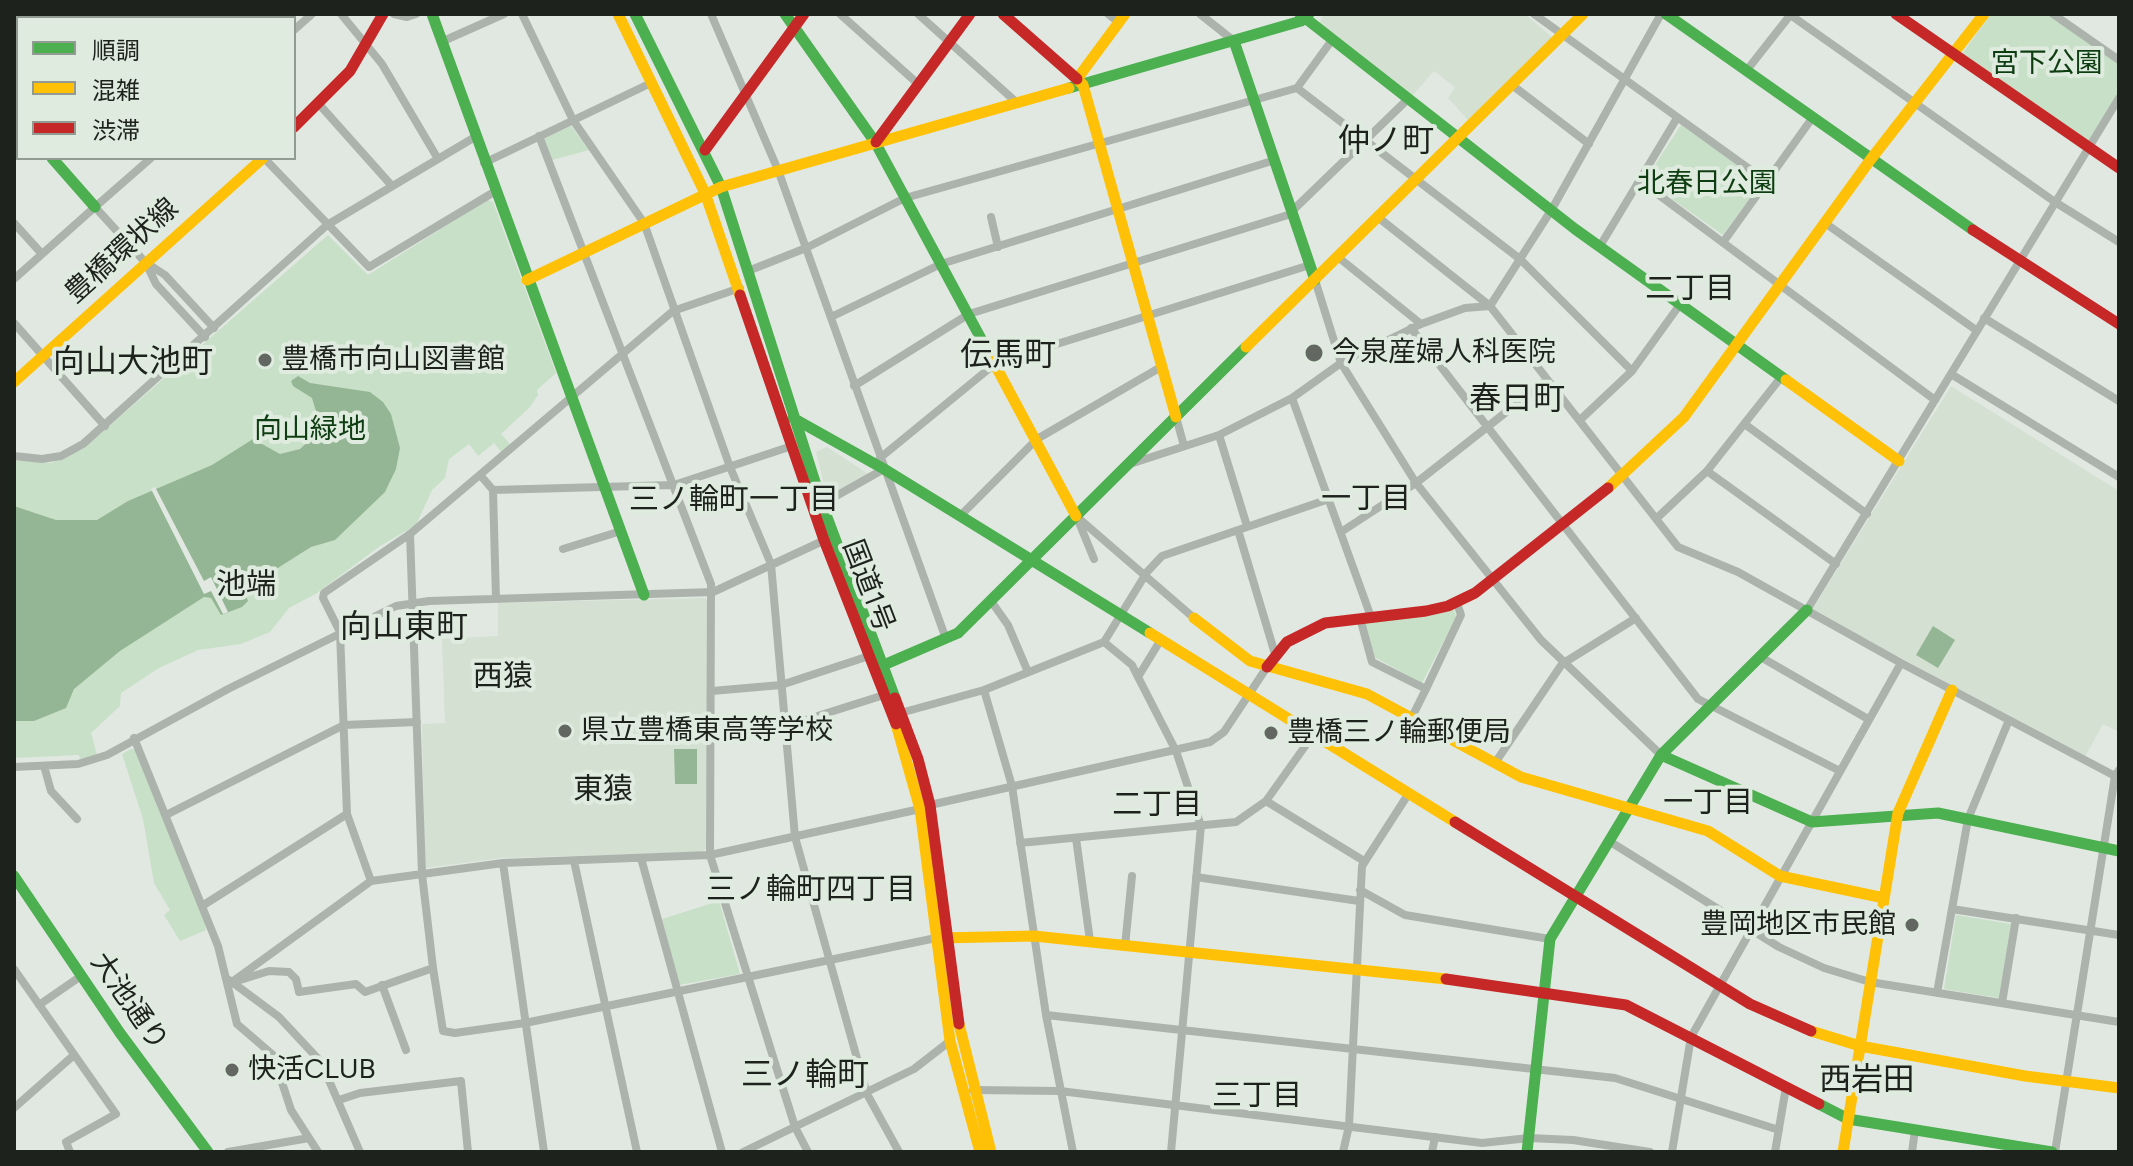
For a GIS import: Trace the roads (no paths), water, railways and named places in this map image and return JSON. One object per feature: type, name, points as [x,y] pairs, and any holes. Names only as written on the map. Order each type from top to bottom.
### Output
[{"type":"main road","points":[[296,125],[350,71],[383,14]]},
{"type":"main road","points":[[432,14],[494,192],[644,595]]},
{"type":"main road","name":"国道1号","points":[[618,14],[705,193],[792,446],[879,667],[904,712],[925,807],[942,937],[950,1041],[980,1152]]},
{"type":"main road","name":"国道1号","points":[[635,14],[721,187],[822,504],[829,538],[869,656],[879,667],[884,695],[925,807]]},
{"type":"main road","points":[[785,14],[875,142],[1076,516]]},
{"type":"main road","points":[[705,150],[804,14]]},
{"type":"main road","points":[[875,142],[970,14]]},
{"type":"main road","points":[[1003,14],[1080,82],[1176,417]]},
{"type":"main road","points":[[879,667],[946,639],[991,601],[1583,14]]},
{"type":"main road","points":[[1664,14],[2019,263],[2119,324]]},
{"type":"main road","points":[[1896,14],[2119,168]]},
{"type":"main road","points":[[1267,667],[1275,654],[1311,628],[1457,603],[1494,580],[1624,475],[1684,417],[1871,159],[1984,14]]},
{"type":"main road","points":[[527,280],[721,187],[1080,82],[1234,41],[1304,15],[1332,40],[1600,246],[1682,302],[1899,461]]},
{"type":"main road","points":[[1080,82],[1122,18]]},
{"type":"main road","points":[[1234,41],[1315,280]]},
{"type":"main road","points":[[54,160],[95,207]]},
{"type":"main road","name":"豊橋環状線","points":[[14,382],[261,160]]},
{"type":"main road","points":[[782,417],[795,418],[882,464],[1120,617],[1718,985],[1799,1027],[1860,1046],[2025,1076],[2119,1088]]},
{"type":"main road","points":[[1527,1152],[1550,939],[1661,755],[1807,610]]},
{"type":"main road","points":[[1194,618],[1233,651],[1267,667],[1354,689],[1536,783],[1708,831],[1780,876],[1884,898]]},
{"type":"main road","points":[[1843,1152],[1898,813],[1952,690]]},
{"type":"main road","points":[[1661,755],[1812,822],[1898,813],[1938,813],[2119,851]]},
{"type":"main road","name":"大池通り","points":[[14,876],[204,1151]]},
{"type":"main road","points":[[942,937],[1034,936],[1090,941],[1356,970],[1626,1005],[1848,1119],[2054,1152]]},
{"type":"main road","name":"国道1号","points":[[942,937],[973,1090],[991,1152]]},
{"type":"street","points":[[296,28],[312,14]]},
{"type":"street","points":[[341,14],[367,42],[438,159]]},
{"type":"street","points":[[394,14],[407,17],[416,14]]},
{"type":"street","points":[[441,42],[504,14]]},
{"type":"street","points":[[522,14],[573,120],[644,223],[730,467],[771,564],[795,837],[867,1094],[899,1152]]},
{"type":"street","points":[[711,14],[778,170],[946,639]]},
{"type":"street","points":[[840,14],[917,83]]},
{"type":"street","points":[[918,14],[1015,101]]},
{"type":"street","points":[[1108,14],[1122,18]]},
{"type":"street","points":[[1200,14],[1234,41]]},
{"type":"street","points":[[1534,14],[1766,181]]},
{"type":"street","points":[[1490,306],[1552,209],[1664,14]]},
{"type":"street","points":[[1747,70],[1790,14],[2055,202],[2119,242]]},
{"type":"street","points":[[2053,14],[2119,60]]},
{"type":"street","points":[[748,271],[806,248],[905,198],[1297,88],[1332,40]]},
{"type":"street","points":[[484,163],[651,83]]},
{"type":"street","points":[[1512,85],[1589,144]]},
{"type":"street","points":[[1297,88],[1520,259],[1632,371]]},
{"type":"street","points":[[1807,610],[2119,98]]},
{"type":"street","points":[[854,386],[969,314],[1132,266],[1293,212],[1408,99]]},
{"type":"street","points":[[318,103],[392,186]]},
{"type":"street","points":[[1724,241],[1813,117]]},
{"type":"street","points":[[1600,246],[1677,118]]},
{"type":"street","points":[[539,136],[713,592],[710,855],[795,1127],[808,1152]]},
{"type":"street","points":[[14,456],[42,459],[61,456],[105,426],[327,225],[475,137]]},
{"type":"street","points":[[14,279],[149,160]]},
{"type":"street","points":[[265,160],[369,267],[494,192]]},
{"type":"street","points":[[831,317],[941,264],[1275,160]]},
{"type":"street","points":[[1640,181],[1935,400]]},
{"type":"street","points":[[95,207],[145,262],[165,275],[214,328]]},
{"type":"street","points":[[991,217],[998,247]]},
{"type":"street","points":[[1379,218],[1490,306],[1678,547],[1738,572],[1901,663],[2117,773],[2054,1152]]},
{"type":"street","points":[[14,223],[42,254]]},
{"type":"street","points":[[1825,223],[1976,330]]},
{"type":"street","points":[[1338,257],[1421,324]]},
{"type":"street","points":[[145,262],[156,284],[205,337]]},
{"type":"street","points":[[822,504],[882,464],[996,363],[1310,265]]},
{"type":"street","points":[[1315,280],[1341,363],[1416,483],[1562,664],[1661,755]]},
{"type":"street","points":[[371,881],[347,814],[340,632],[323,598],[324,593],[410,534],[573,399],[673,311],[740,288]]},
{"type":"street","points":[[1580,420],[1632,371],[1682,302]]},
{"type":"street","points":[[1130,464],[1219,435],[1292,398],[1341,363],[1411,328],[1465,308],[1490,306]]},
{"type":"street","points":[[1984,318],[2119,401]]},
{"type":"street","points":[[14,323],[105,426]]},
{"type":"street","points":[[1411,328],[1707,707],[1838,770]]},
{"type":"street","points":[[960,516],[1037,439],[1161,367]]},
{"type":"street","points":[[1951,374],[2116,475],[2119,462]]},
{"type":"street","points":[[1657,518],[1707,471],[1782,376]]},
{"type":"street","points":[[1341,532],[1416,483],[1547,380]]},
{"type":"street","points":[[1292,398],[1341,532],[1365,618],[1372,662],[1426,689]]},
{"type":"street","points":[[1176,417],[1184,446]]},
{"type":"street","points":[[1746,425],[1867,514]]},
{"type":"street","points":[[1219,435],[1247,526]]},
{"type":"street","points":[[493,490],[674,485],[792,446]]},
{"type":"street","points":[[1707,471],[1836,564]]},
{"type":"street","points":[[481,476],[493,490],[496,599]]},
{"type":"street","points":[[904,712],[984,690],[1104,642],[1144,577],[1155,562],[1169,552],[1329,499]]},
{"type":"street","points":[[1076,516],[1094,559]]},
{"type":"street","points":[[1076,516],[1194,618]]},
{"type":"street","points":[[1238,530],[1275,654]]},
{"type":"street","points":[[563,549],[621,531]]},
{"type":"street","points":[[410,534],[422,874],[443,1031],[455,1033],[525,1023],[942,937]]},
{"type":"street","points":[[14,767],[95,760],[381,611],[413,602],[713,592],[829,538]]},
{"type":"street","points":[[991,601],[1013,635],[1028,672]]},
{"type":"street","points":[[1412,717],[1461,615],[1457,603]]},
{"type":"street","points":[[1495,763],[1562,664],[1636,618]]},
{"type":"street","points":[[1138,677],[1160,641]]},
{"type":"street","points":[[1104,642],[1132,665],[1176,751],[1201,826],[1171,1152]]},
{"type":"street","points":[[712,691],[781,685],[869,656]]},
{"type":"street","points":[[1759,656],[1868,719]]},
{"type":"street","points":[[1672,1152],[1691,1037],[1838,770],[1901,663]]},
{"type":"street","points":[[229,980],[371,881],[503,863],[710,855],[1214,740],[1224,732],[1267,667]]},
{"type":"street","points":[[984,690],[1012,786],[1046,1015],[1073,1152]]},
{"type":"street","points":[[786,726],[884,695]]},
{"type":"street","points":[[1937,993],[1968,819],[2009,720]]},
{"type":"street","points":[[166,815],[344,725],[417,722]]},
{"type":"street","points":[[1020,843],[1236,822],[1266,801],[1313,735]]},
{"type":"street","points":[[134,738],[229,980],[237,1024],[273,1055],[291,1110],[318,1152]]},
{"type":"street","points":[[44,766],[51,791],[77,819]]},
{"type":"street","points":[[1343,1152],[1349,1126],[1359,901],[1364,861],[1409,793]]},
{"type":"street","points":[[1266,801],[1364,861]]},
{"type":"street","points":[[202,906],[347,814]]},
{"type":"street","points":[[1076,838],[1090,941]]},
{"type":"street","points":[[1609,841],[1797,956],[1870,982],[2119,1022]]},
{"type":"street","points":[[641,858],[722,1152]]},
{"type":"street","points":[[574,861],[637,1152]]},
{"type":"street","points":[[503,863],[544,1152]]},
{"type":"street","points":[[1125,946],[1132,876]]},
{"type":"street","points":[[1196,877],[1359,901]]},
{"type":"street","points":[[1360,890],[1405,915],[1550,939]]},
{"type":"street","points":[[1952,909],[2119,935]]},
{"type":"street","points":[[2002,1003],[2016,918]]},
{"type":"street","points":[[229,980],[278,971],[293,975],[299,992],[356,984],[365,992],[433,968]]},
{"type":"street","points":[[14,969],[116,1114],[66,1142],[70,1152]]},
{"type":"street","points":[[39,1005],[81,976]]},
{"type":"street","points":[[229,980],[291,1029],[328,1072],[360,1152]]},
{"type":"street","points":[[382,985],[406,1050]]},
{"type":"street","points":[[1046,1015],[1615,1078],[1779,1130]]},
{"type":"street","points":[[743,1152],[914,1069],[950,1041]]},
{"type":"street","points":[[14,1108],[74,1055]]},
{"type":"street","points":[[339,1100],[360,1093],[461,1081],[468,1152]]},
{"type":"street","points":[[1775,1152],[1786,1087]]},
{"type":"street","points":[[973,1090],[1060,1091],[1482,1143],[1529,1138],[1573,1140],[1650,1152]]},
{"type":"street","points":[[1912,1152],[1915,1130]]},
{"type":"street","points":[[1432,1152],[1435,1137]]},
{"type":"street","points":[[228,1152],[309,1138]]},
{"type":"place","name":"今泉産婦人科医院","points":[[1314,353]]},
{"type":"place","name":"豊橋市向山図書館","points":[[265,360]]},
{"type":"place","name":"県立豊橋東高等学校","points":[[565,731]]},
{"type":"place","name":"豊橋三ノ輪郵便局","points":[[1271,733]]},
{"type":"place","name":"豊岡地区市民館","points":[[1912,925]]},
{"type":"place","name":"快活CLUB","points":[[232,1070]]},
{"type":"district","name":"仲ノ町","points":[[1386,142]]},
{"type":"district","name":"二丁目","points":[[1690,289]]},
{"type":"district","name":"伝馬町","points":[[1008,356]]},
{"type":"district","name":"向山大池町","points":[[133,363]]},
{"type":"district","name":"春日町","points":[[1517,400]]},
{"type":"district","name":"一丁目","points":[[1366,499]]},
{"type":"district","name":"三ノ輪町一丁目","points":[[734,500]]},
{"type":"district","name":"池端","points":[[246,585]]},
{"type":"district","name":"向山東町","points":[[404,628]]},
{"type":"district","name":"西猿","points":[[503,677]]},
{"type":"district","name":"東猿","points":[[603,790]]},
{"type":"district","name":"一丁目","points":[[1708,803]]},
{"type":"district","name":"二丁目","points":[[1157,805]]},
{"type":"district","name":"三ノ輪町四丁目","points":[[811,890]]},
{"type":"district","name":"三ノ輪町","points":[[805,1076]]},
{"type":"district","name":"西岩田","points":[[1867,1081]]},
{"type":"district","name":"三丁目","points":[[1257,1096]]},
{"type":"park label","name":"宮下公園","points":[[2047,64]]},
{"type":"park label","name":"北春日公園","points":[[1707,184]]},
{"type":"park label","name":"向山緑地","points":[[310,430]]}]
